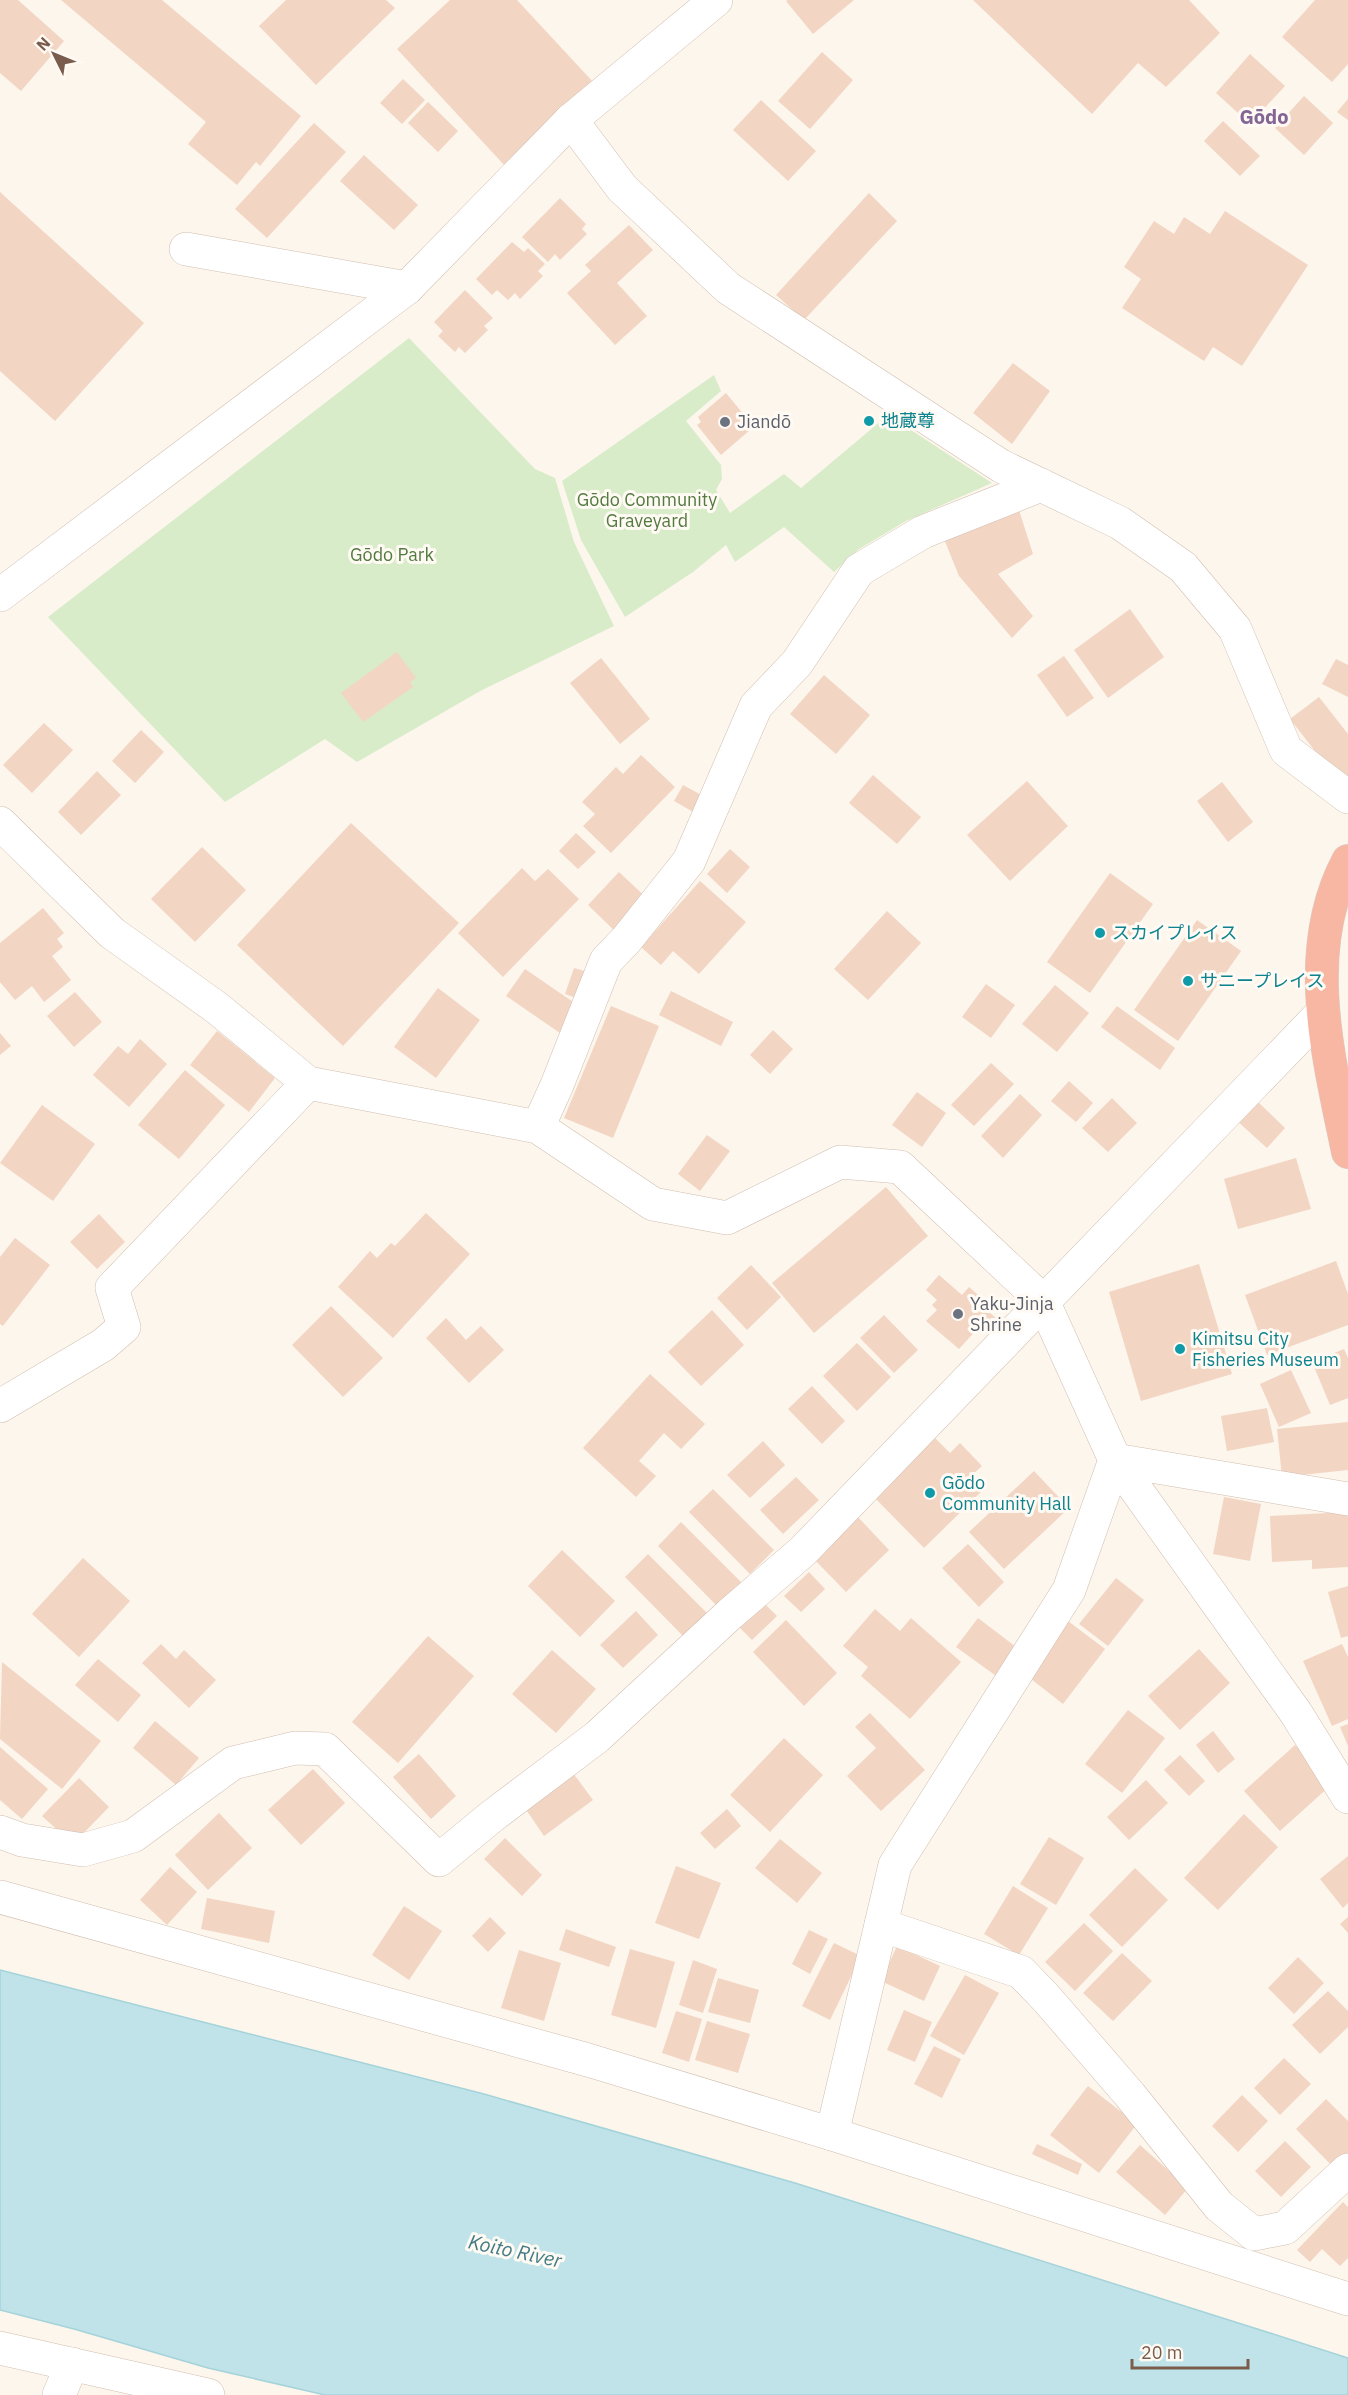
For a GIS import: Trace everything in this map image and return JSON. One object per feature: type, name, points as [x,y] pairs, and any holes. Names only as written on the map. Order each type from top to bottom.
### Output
[{"type":"highway","points":[[1348,861],[1326,920],[1322,964],[1323,1012],[1335,1090],[1348,1152]]},
{"type":"street","points":[[0,595],[407,288],[571,120],[716,0]]},
{"type":"street","points":[[571,120],[622,188],[728,288],[1001,466],[1120,523],[1183,567],[1235,629],[1286,750],[1348,797]]},
{"type":"street","points":[[186,249],[407,288]]},
{"type":"street","points":[[538,1127],[558,1084],[606,961],[627,939],[689,861],[756,706],[797,663],[859,570],[922,532],[1041,485]]},
{"type":"street","points":[[0,823],[13,856],[112,933],[217,1008],[309,1083],[538,1127],[653,1204],[727,1218],[840,1162],[900,1167],[1043,1301],[1115,1460],[1296,1713],[1348,1797]]},
{"type":"street","points":[[0,1832],[22,1840],[83,1850],[133,1836],[233,1763],[295,1748],[325,1749],[438,1860],[491,1816],[597,1737],[802,1551],[1323,1012]]},
{"type":"street","points":[[0,1406],[103,1345],[124,1327],[112,1288],[309,1083]]},
{"type":"street","points":[[1115,1460],[1348,1499]]},
{"type":"street","points":[[832,2134],[895,1866],[1069,1590],[1115,1460]]},
{"type":"street","points":[[0,1897],[576,2056],[832,2134],[1348,2300]]},
{"type":"street","points":[[881,1925],[1020,1972],[1047,1999],[1130,2095],[1219,2206],[1254,2234],[1285,2228],[1348,2170]]},
{"type":"street","points":[[0,2348],[208,2395]]},
{"type":"street","points":[[59,2395],[72,2364]]},
{"type":"green space","name":"Gōdo Park","points":[[409,338],[535,469],[555,478],[574,542],[614,626],[482,690],[357,762],[325,739],[225,802],[48,617]]},
{"type":"green space","name":"Gōdo Community Graveyard","points":[[714,375],[721,391],[686,421],[721,465],[722,479],[716,490],[730,513],[784,474],[801,488],[888,415],[992,483],[906,521],[859,549],[834,572],[784,527],[735,562],[726,545],[693,572],[625,617],[581,540],[562,481]]},
{"type":"water","name":"Koito River","points":[[0,1970],[484,2094],[795,2183],[1348,2358],[1348,2395],[325,2395],[208,2368],[0,2310]]},
{"type":"building","points":[[0,0],[18,0],[64,41],[21,91],[0,73]]},
{"type":"building","points":[[61,0],[162,0],[301,116],[260,166],[256,162],[237,185],[188,144],[206,122]]},
{"type":"building","points":[[286,0],[386,0],[395,8],[316,85],[259,26]]},
{"type":"building","points":[[450,0],[517,0],[594,83],[505,166],[397,49]]},
{"type":"building","points":[[854,0],[813,34],[786,1]]},
{"type":"building","points":[[973,0],[1189,0],[1220,33],[1166,87],[1138,63],[1092,114]]},
{"type":"building","points":[[1315,0],[1348,0],[1348,64],[1332,82],[1282,37]]},
{"type":"building","points":[[822,52],[853,80],[810,129],[778,101]]},
{"type":"building","points":[[1250,54],[1285,86],[1250,124],[1216,93]]},
{"type":"building","points":[[403,79],[425,100],[402,124],[380,103]]},
{"type":"building","points":[[1304,96],[1333,123],[1304,155],[1275,128]]},
{"type":"building","points":[[1348,99],[1348,120],[1337,112]]},
{"type":"building","points":[[761,100],[816,151],[788,181],[733,130]]},
{"type":"building","points":[[428,102],[458,131],[438,152],[408,123]]},
{"type":"building","points":[[1223,121],[1260,156],[1240,176],[1204,141]]},
{"type":"building","points":[[314,123],[346,152],[267,238],[235,209]]},
{"type":"building","points":[[364,155],[418,205],[394,230],[340,181]]},
{"type":"building","points":[[0,192],[144,323],[55,421],[0,371]]},
{"type":"building","points":[[869,193],[897,221],[804,320],[776,295]]},
{"type":"building","points":[[560,198],[586,224],[582,229],[587,234],[560,260],[555,254],[548,262],[522,237]]},
{"type":"building","points":[[1225,211],[1308,265],[1242,366],[1213,347],[1204,361],[1122,308],[1141,279],[1124,267],[1154,221],[1174,234],[1184,217],[1210,234]]},
{"type":"building","points":[[629,225],[653,250],[617,283],[647,316],[615,345],[567,293],[591,271],[585,265]]},
{"type":"building","points":[[512,242],[524,252],[528,248],[545,264],[538,271],[543,276],[520,299],[515,293],[508,300],[497,290],[492,295],[476,279]]},
{"type":"building","points":[[465,290],[493,318],[484,326],[488,330],[465,353],[459,347],[455,352],[438,336],[443,331],[434,322]]},
{"type":"building","points":[[1013,363],[1050,391],[1012,444],[973,413]]},
{"type":"building","points":[[726,393],[749,421],[752,418],[757,424],[721,455],[697,425],[701,422],[698,417]]},
{"type":"building","points":[[1019,510],[1033,554],[998,574],[1033,616],[1012,638],[959,576],[944,539]]},
{"type":"building","points":[[1130,609],[1164,657],[1108,698],[1074,650]]},
{"type":"building","points":[[397,652],[416,678],[410,682],[413,687],[363,722],[341,693]]},
{"type":"building","points":[[1064,656],[1094,698],[1067,717],[1037,675]]},
{"type":"building","points":[[601,658],[650,719],[620,744],[570,683]]},
{"type":"building","points":[[1336,659],[1348,665],[1348,697],[1322,684]]},
{"type":"building","points":[[824,675],[870,715],[836,754],[790,714]]},
{"type":"building","points":[[1319,697],[1348,734],[1348,778],[1340,783],[1290,719]]},
{"type":"building","points":[[44,723],[73,750],[32,793],[3,765]]},
{"type":"building","points":[[141,730],[164,752],[135,783],[112,761]]},
{"type":"building","points":[[641,755],[675,787],[611,853],[583,826],[595,814],[582,802],[616,767],[623,774]]},
{"type":"building","points":[[97,771],[121,795],[81,835],[58,812]]},
{"type":"building","points":[[873,775],[921,817],[897,844],[849,803]]},
{"type":"building","points":[[1027,781],[1068,826],[1010,881],[967,835]]},
{"type":"building","points":[[1222,782],[1253,822],[1228,842],[1197,801]]},
{"type":"building","points":[[683,785],[705,797],[695,813],[674,801]]},
{"type":"building","points":[[351,823],[459,923],[343,1046],[237,945]]},
{"type":"building","points":[[576,833],[596,852],[578,869],[559,851]]},
{"type":"building","points":[[202,847],[246,890],[195,942],[151,899]]},
{"type":"building","points":[[730,849],[750,867],[727,893],[707,874]]},
{"type":"building","points":[[522,868],[535,881],[548,869],[579,899],[503,977],[458,933]]},
{"type":"building","points":[[619,872],[652,903],[620,936],[588,905]]},
{"type":"building","name":"スカイプレイス","points":[[1110,873],[1153,904],[1090,993],[1047,962]]},
{"type":"building","points":[[700,881],[746,922],[699,974],[673,951],[661,965],[641,947]]},
{"type":"building","points":[[43,908],[64,933],[57,939],[63,947],[52,956],[71,980],[44,1002],[32,986],[15,1000],[0,982],[0,943]]},
{"type":"building","points":[[887,911],[921,943],[868,1000],[834,969]]},
{"type":"building","name":"サニープレイス","points":[[1197,920],[1241,951],[1178,1041],[1134,1010]]},
{"type":"building","points":[[574,968],[588,972],[579,999],[565,994]]},
{"type":"building","points":[[525,969],[579,1006],[560,1033],[506,996]]},
{"type":"building","points":[[986,984],[1015,1005],[991,1038],[962,1017]]},
{"type":"building","points":[[1055,985],[1089,1013],[1057,1052],[1022,1024]]},
{"type":"building","points":[[438,988],[480,1020],[436,1078],[394,1047]]},
{"type":"building","points":[[671,991],[733,1022],[721,1046],[659,1015]]},
{"type":"building","points":[[75,992],[102,1022],[74,1047],[47,1016]]},
{"type":"building","points":[[611,1006],[659,1026],[613,1138],[564,1118]]},
{"type":"building","points":[[1117,1006],[1175,1048],[1160,1070],[1101,1027]]},
{"type":"building","points":[[773,1030],[793,1049],[770,1074],[750,1055]]},
{"type":"building","points":[[217,1031],[275,1078],[249,1112],[190,1065]]},
{"type":"building","points":[[0,1033],[11,1046],[0,1055]]},
{"type":"building","points":[[140,1039],[167,1064],[129,1107],[93,1075],[118,1046],[128,1054]]},
{"type":"building","points":[[991,1063],[1014,1084],[974,1126],[951,1105]]},
{"type":"building","points":[[185,1070],[225,1105],[179,1159],[138,1125]]},
{"type":"building","points":[[1069,1081],[1093,1103],[1076,1122],[1051,1101]]},
{"type":"building","points":[[917,1092],[946,1113],[922,1147],[892,1125]]},
{"type":"building","points":[[1020,1094],[1042,1115],[1003,1158],[981,1136]]},
{"type":"building","points":[[1112,1098],[1137,1123],[1108,1152],[1082,1128]]},
{"type":"building","points":[[1255,1099],[1285,1128],[1267,1148],[1236,1120]]},
{"type":"building","points":[[42,1105],[95,1144],[53,1201],[0,1163]]},
{"type":"building","points":[[707,1135],[730,1151],[700,1191],[678,1174]]},
{"type":"building","points":[[1296,1158],[1311,1209],[1238,1229],[1224,1179]]},
{"type":"building","points":[[886,1187],[928,1236],[814,1333],[772,1283]]},
{"type":"building","points":[[426,1213],[470,1254],[393,1338],[338,1287],[370,1251],[377,1258],[391,1243],[395,1246]]},
{"type":"building","points":[[99,1214],[125,1242],[97,1269],[70,1242]]},
{"type":"building","points":[[15,1238],[50,1265],[3,1326],[0,1324],[0,1257]]},
{"type":"building","points":[[1336,1261],[1348,1294],[1348,1325],[1267,1355],[1245,1295]]},
{"type":"building","points":[[1199,1264],[1232,1374],[1141,1401],[1109,1292]]},
{"type":"building","points":[[751,1265],[781,1297],[747,1330],[717,1298]]},
{"type":"building","points":[[939,1275],[962,1295],[969,1287],[994,1309],[990,1313],[996,1318],[983,1332],[978,1328],[959,1349],[926,1321],[937,1310],[932,1305],[937,1300],[926,1290]]},
{"type":"building","points":[[331,1306],[383,1358],[343,1397],[292,1345]]},
{"type":"building","points":[[712,1310],[744,1345],[701,1386],[668,1352]]},
{"type":"building","points":[[884,1315],[918,1350],[894,1373],[860,1338]]},
{"type":"building","points":[[446,1318],[466,1340],[481,1326],[504,1350],[469,1383],[426,1338]]},
{"type":"building","points":[[857,1343],[891,1377],[857,1411],[823,1376]]},
{"type":"building","points":[[1344,1349],[1348,1358],[1348,1398],[1330,1405],[1312,1362]]},
{"type":"building","points":[[1291,1370],[1311,1413],[1279,1427],[1260,1384]]},
{"type":"building","points":[[650,1374],[705,1424],[681,1449],[664,1433],[639,1461],[656,1476],[636,1497],[583,1448]]},
{"type":"building","points":[[812,1386],[845,1421],[822,1444],[788,1409]]},
{"type":"building","points":[[1267,1408],[1274,1442],[1227,1451],[1221,1416]]},
{"type":"building","points":[[1348,1422],[1348,1470],[1282,1477],[1277,1429]]},
{"type":"building","name":"Gōdo Community Hall","points":[[935,1438],[950,1453],[960,1443],[982,1466],[972,1475],[985,1488],[924,1548],[874,1497]]},
{"type":"building","points":[[763,1441],[785,1465],[750,1498],[727,1475]]},
{"type":"building","points":[[1034,1471],[1069,1508],[1004,1569],[969,1532]]},
{"type":"building","points":[[796,1477],[819,1500],[783,1534],[760,1510]]},
{"type":"building","points":[[713,1489],[774,1550],[750,1574],[689,1512]]},
{"type":"building","points":[[1224,1497],[1261,1504],[1250,1561],[1213,1554]]},
{"type":"building","points":[[1348,1512],[1348,1567],[1312,1569],[1312,1560],[1272,1562],[1270,1516]]},
{"type":"building","points":[[857,1516],[889,1550],[846,1592],[813,1558]]},
{"type":"building","points":[[681,1522],[742,1583],[718,1607],[658,1546]]},
{"type":"building","points":[[968,1544],[1004,1582],[979,1607],[942,1568]]},
{"type":"building","points":[[562,1550],[615,1601],[580,1637],[528,1586]]},
{"type":"building","points":[[648,1554],[709,1615],[685,1638],[625,1577]]},
{"type":"building","points":[[83,1558],[130,1601],[79,1657],[32,1614]]},
{"type":"building","points":[[809,1572],[825,1589],[801,1612],[784,1596]]},
{"type":"building","points":[[1116,1578],[1144,1600],[1108,1646],[1079,1624]]},
{"type":"building","points":[[1348,1586],[1348,1636],[1341,1638],[1328,1592]]},
{"type":"building","points":[[760,1599],[777,1616],[752,1640],[736,1624]]},
{"type":"building","points":[[875,1609],[900,1631],[911,1618],[961,1662],[910,1719],[861,1676],[868,1667],[843,1646]]},
{"type":"building","points":[[636,1611],[658,1635],[623,1668],[600,1645]]},
{"type":"building","points":[[978,1618],[1020,1650],[999,1678],[956,1647]]},
{"type":"building","points":[[786,1620],[837,1673],[804,1706],[753,1652]]},
{"type":"building","points":[[1068,1621],[1105,1649],[1063,1704],[1026,1675]]},
{"type":"building","points":[[428,1636],[474,1676],[398,1763],[352,1722]]},
{"type":"building","points":[[161,1644],[176,1659],[184,1650],[216,1680],[189,1708],[142,1663]]},
{"type":"building","points":[[1342,1644],[1348,1657],[1348,1719],[1332,1726],[1303,1661]]},
{"type":"building","points":[[1199,1649],[1230,1683],[1180,1730],[1148,1696]]},
{"type":"building","points":[[552,1650],[596,1689],[556,1733],[512,1694]]},
{"type":"building","points":[[98,1659],[141,1695],[118,1722],[75,1685]]},
{"type":"building","points":[[2,1662],[101,1741],[62,1789],[0,1739]]},
{"type":"building","points":[[1128,1710],[1165,1738],[1122,1793],[1085,1764]]},
{"type":"building","points":[[870,1713],[925,1770],[881,1811],[847,1776],[876,1748],[855,1727]]},
{"type":"building","points":[[155,1721],[199,1758],[176,1785],[133,1748]]},
{"type":"building","points":[[1348,1724],[1348,1746],[1340,1727]]},
{"type":"building","points":[[1213,1731],[1235,1759],[1218,1773],[1196,1745]]},
{"type":"building","points":[[784,1738],[823,1775],[770,1832],[730,1795]]},
{"type":"building","points":[[1295,1745],[1331,1785],[1280,1831],[1244,1791]]},
{"type":"building","points":[[0,1747],[48,1789],[22,1819],[0,1800]]},
{"type":"building","points":[[419,1754],[456,1796],[431,1819],[393,1777]]},
{"type":"building","points":[[1180,1755],[1205,1781],[1189,1796],[1164,1770]]},
{"type":"building","points":[[313,1769],[345,1803],[301,1845],[268,1810]]},
{"type":"building","points":[[573,1773],[593,1800],[544,1836],[525,1808]]},
{"type":"building","points":[[79,1778],[109,1807],[73,1844],[42,1816]]},
{"type":"building","points":[[1146,1780],[1168,1803],[1129,1840],[1107,1817]]},
{"type":"building","points":[[727,1809],[741,1826],[715,1849],[700,1833]]},
{"type":"building","points":[[219,1813],[252,1848],[208,1890],[175,1855]]},
{"type":"building","points":[[1244,1814],[1278,1847],[1218,1910],[1184,1878]]},
{"type":"building","points":[[1049,1837],[1084,1858],[1056,1905],[1020,1884]]},
{"type":"building","points":[[505,1838],[542,1875],[522,1896],[484,1859]]},
{"type":"building","points":[[780,1839],[822,1873],[797,1903],[755,1868]]},
{"type":"building","points":[[1348,1856],[1348,1903],[1343,1908],[1320,1879]]},
{"type":"building","points":[[676,1866],[721,1883],[699,1939],[655,1923]]},
{"type":"building","points":[[170,1867],[197,1892],[167,1925],[140,1900]]},
{"type":"building","points":[[1135,1868],[1168,1900],[1122,1947],[1089,1915]]},
{"type":"building","points":[[1013,1886],[1048,1908],[1019,1955],[984,1934]]},
{"type":"building","points":[[207,1898],[275,1911],[269,1943],[201,1929]]},
{"type":"building","points":[[404,1906],[442,1931],[409,1980],[372,1955]]},
{"type":"building","points":[[490,1917],[506,1933],[488,1952],[472,1936]]},
{"type":"building","points":[[1348,1917],[1348,1933],[1340,1924]]},
{"type":"building","points":[[1084,1923],[1113,1951],[1075,1991],[1045,1962]]},
{"type":"building","points":[[566,1929],[616,1947],[609,1967],[559,1950]]},
{"type":"building","points":[[809,1930],[828,1939],[810,1974],[792,1964]]},
{"type":"building","points":[[834,1943],[861,1956],[830,2020],[802,2006]]},
{"type":"building","points":[[897,1946],[940,1966],[924,2001],[881,1981]]},
{"type":"building","points":[[630,1949],[675,1962],[656,2028],[611,2015]]},
{"type":"building","points":[[519,1950],[561,1963],[544,2021],[501,2008]]},
{"type":"building","points":[[1122,1953],[1152,1981],[1113,2021],[1083,1993]]},
{"type":"building","points":[[1298,1957],[1324,1983],[1294,2014],[1268,1988]]},
{"type":"building","points":[[693,1960],[717,1969],[703,2013],[679,2005]]},
{"type":"building","points":[[965,1975],[999,1993],[964,2055],[930,2036]]},
{"type":"building","points":[[718,1978],[759,1990],[750,2023],[708,2012]]},
{"type":"building","points":[[1328,1991],[1348,2011],[1348,2027],[1320,2054],[1292,2025]]},
{"type":"building","points":[[904,2010],[932,2022],[915,2062],[887,2050]]},
{"type":"building","points":[[676,2011],[702,2019],[689,2062],[662,2053]]},
{"type":"building","points":[[707,2021],[750,2034],[738,2073],[695,2060]]},
{"type":"building","points":[[934,2046],[961,2059],[942,2098],[914,2084]]},
{"type":"building","points":[[1284,2058],[1311,2084],[1280,2115],[1254,2088]]},
{"type":"building","points":[[1088,2086],[1137,2124],[1099,2173],[1050,2135]]},
{"type":"building","points":[[1242,2095],[1268,2121],[1238,2152],[1212,2126]]},
{"type":"building","points":[[1326,2099],[1348,2121],[1348,2156],[1335,2169],[1296,2129]]},
{"type":"building","points":[[1285,2141],[1311,2167],[1281,2197],[1255,2171]]},
{"type":"building","points":[[1037,2144],[1082,2164],[1078,2175],[1032,2154]]},
{"type":"building","points":[[1140,2145],[1188,2188],[1165,2215],[1116,2172]]},
{"type":"building","points":[[1343,2202],[1348,2207],[1348,2258],[1340,2266],[1322,2249],[1310,2262],[1297,2250]]},
{"type":"place","name":"地蔵尊","points":[[869,421]]},
{"type":"place","name":"Jiandō","points":[[725,422]]},
{"type":"place","name":"スカイプレイス","points":[[1100,933]]},
{"type":"place","name":"サニープレイス","points":[[1188,981]]},
{"type":"place","name":"Yaku-Jinja Shrine","points":[[958,1314]]},
{"type":"place","name":"Kimitsu City Fisheries Museum","points":[[1180,1349]]},
{"type":"place","name":"Gōdo Community Hall","points":[[930,1493]]},
{"type":"district","name":"Gōdo","points":[[1264,117]]}]
